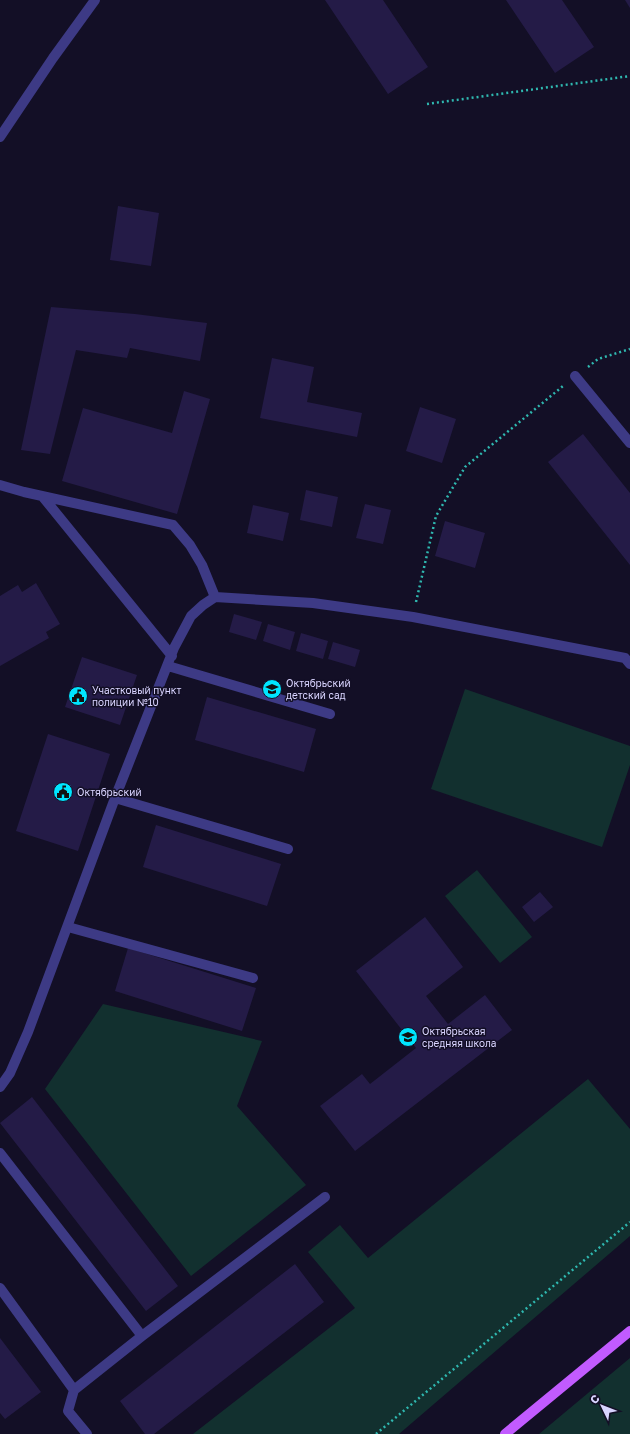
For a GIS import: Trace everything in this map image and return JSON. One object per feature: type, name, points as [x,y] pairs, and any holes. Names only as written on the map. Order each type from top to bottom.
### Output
[{"type":"main road","points":[[505,1434],[630,1331]]},
{"type":"street","points":[[0,137],[53,58],[95,0]]},
{"type":"street","points":[[575,376],[630,443]]},
{"type":"street","points":[[0,485],[43,497],[172,525],[190,545],[202,565],[215,597]]},
{"type":"street","points":[[43,497],[172,656]]},
{"type":"street","points":[[0,1087],[10,1073],[28,1032],[174,648],[191,616],[203,605],[215,597],[313,603],[413,616],[628,659]]},
{"type":"street","points":[[168,666],[330,714]]},
{"type":"street","points":[[116,798],[288,849]]},
{"type":"street","points":[[68,926],[253,978]]},
{"type":"street","points":[[0,1153],[142,1336]]},
{"type":"street","points":[[87,1434],[68,1411],[74,1390],[142,1336],[325,1197]]},
{"type":"street","points":[[0,1288],[74,1390]]},
{"type":"path","points":[[427,104],[630,76]]},
{"type":"path","points":[[413,616],[436,516],[465,467],[575,376],[598,359],[630,349]]},
{"type":"path","points":[[376,1434],[630,1222]]},
{"type":"green space","points":[[465,689],[630,746],[630,765],[602,847],[431,789]]},
{"type":"green space","points":[[477,870],[532,937],[500,963],[445,896]]},
{"type":"green space","points":[[103,1004],[262,1041],[237,1106],[306,1185],[191,1276],[45,1089]]},
{"type":"green space","points":[[588,1079],[630,1129],[630,1236],[399,1434],[193,1434],[355,1308],[308,1252],[340,1225],[368,1258]]},
{"type":"green space","points":[[630,1358],[630,1434],[539,1434]]},
{"type":"building","points":[[325,0],[383,0],[428,67],[388,94]]},
{"type":"building","points":[[506,0],[562,0],[594,47],[555,73]]},
{"type":"building","points":[[625,0],[630,0],[630,8]]},
{"type":"building","points":[[118,206],[159,213],[151,266],[110,260]]},
{"type":"building","points":[[51,307],[135,314],[207,323],[200,361],[130,348],[127,358],[76,350],[50,454],[21,450]]},
{"type":"building","points":[[272,358],[314,367],[307,402],[362,413],[357,437],[260,418]]},
{"type":"building","points":[[184,391],[210,399],[177,514],[62,481],[83,408],[172,433]]},
{"type":"building","points":[[420,407],[456,419],[442,463],[406,451]]},
{"type":"building","points":[[583,434],[630,493],[630,565],[548,462]]},
{"type":"building","points":[[306,490],[338,497],[332,527],[300,520]]},
{"type":"building","points":[[365,504],[391,510],[383,544],[356,538]]},
{"type":"building","points":[[253,505],[289,513],[283,541],[247,533]]},
{"type":"building","points":[[445,521],[485,533],[475,568],[435,556]]},
{"type":"building","points":[[36,583],[60,624],[46,632],[49,638],[0,666],[0,596],[18,585],[22,592]]},
{"type":"building","points":[[234,614],[262,622],[256,640],[229,632]]},
{"type":"building","points":[[268,624],[295,632],[290,650],[263,641]]},
{"type":"building","points":[[301,633],[328,641],[323,659],[296,651]]},
{"type":"building","points":[[333,642],[360,650],[355,667],[328,659]]},
{"type":"building","points":[[82,657],[137,675],[120,725],[65,707]]},
{"type":"building","points":[[207,697],[316,729],[304,772],[195,740]]},
{"type":"building","name":"Октябрьский","points":[[48,734],[110,754],[78,851],[16,831]]},
{"type":"building","points":[[156,825],[281,864],[267,906],[143,867]]},
{"type":"building","points":[[540,892],[553,907],[534,922],[522,907]]},
{"type":"building","points":[[425,917],[463,967],[426,996],[448,1024],[485,995],[512,1030],[355,1151],[320,1106],[362,1074],[370,1084],[416,1048],[356,971]]},
{"type":"building","points":[[128,948],[256,988],[242,1031],[115,991]]},
{"type":"building","points":[[32,1097],[178,1286],[146,1311],[0,1123]]},
{"type":"building","points":[[295,1264],[324,1302],[154,1434],[145,1434],[120,1401]]},
{"type":"building","points":[[0,1338],[41,1392],[5,1419],[0,1413]]},
{"type":"place","name":"Октябрьский детский сад","points":[[272,689]]},
{"type":"place","name":"Участковый пункт полиции №10","points":[[78,696]]},
{"type":"place","name":"Октябрьский","points":[[63,792]]},
{"type":"place","name":"Октябрьская средняя школа","points":[[408,1037]]}]
